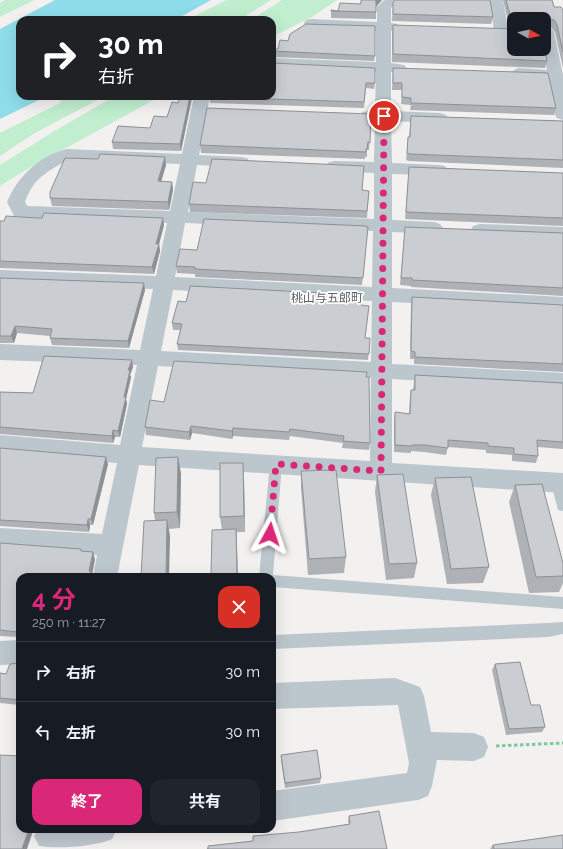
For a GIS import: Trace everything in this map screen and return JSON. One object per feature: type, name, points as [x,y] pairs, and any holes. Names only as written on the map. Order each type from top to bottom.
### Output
[{"type":"street","points":[[381,471],[384,7],[393,0]]},
{"type":"street","points":[[485,29],[507,30],[496,0]]},
{"type":"street","points":[[311,23],[408,27]]},
{"type":"street","points":[[551,54],[563,115]]},
{"type":"street","points":[[276,63],[415,69]]},
{"type":"street","points":[[508,73],[555,75]]},
{"type":"street","points":[[106,573],[189,159],[205,105]]},
{"type":"street","points":[[353,114],[454,118]]},
{"type":"street","points":[[259,162],[66,154],[44,166],[27,178],[21,187],[16,202],[20,212],[177,216],[383,227],[563,233]]},
{"type":"street","points":[[321,165],[454,170]]},
{"type":"street","points":[[0,277],[563,304]]},
{"type":"street","points":[[0,352],[149,358],[563,381]]},
{"type":"street","points":[[0,444],[560,484]]},
{"type":"street","points":[[0,538],[112,545]]},
{"type":"street","points":[[0,653],[16,652]]},
{"type":"street","points":[[276,696],[395,691],[410,696],[423,764],[418,786],[276,805]]},
{"type":"street","points":[[420,746],[474,747]]},
{"type":"street","points":[[49,838],[78,833]]},
{"type":"lane","points":[[266,573],[276,464]]},
{"type":"lane","points":[[560,484],[563,506]]},
{"type":"lane","points":[[276,581],[563,603]]},
{"type":"lane","points":[[276,642],[548,630],[563,628]]},
{"type":"path","points":[[474,747],[563,743]]},
{"type":"green space","points":[[5,0],[34,0],[0,17],[0,3]]},
{"type":"green space","points":[[226,0],[271,0],[245,16],[195,16]]},
{"type":"green space","points":[[282,0],[337,0],[312,17],[276,35],[276,16],[257,16]]},
{"type":"green space","points":[[59,100],[97,100],[33,134],[0,156],[0,133],[62,102]]},
{"type":"green space","points":[[108,100],[154,100],[24,171],[0,186],[0,165]]},
{"type":"water","points":[[55,0],[211,0],[182,16],[25,16]]},
{"type":"water","points":[[16,21],[16,100],[39,100],[0,119],[0,29]]},
{"type":"building","points":[[361,0],[376,0],[376,12],[331,11],[338,11],[340,3],[361,4]]},
{"type":"building","points":[[395,0],[490,0],[493,17],[393,14],[393,2]]},
{"type":"building","points":[[506,0],[552,0],[554,7],[561,7],[563,10],[563,52],[557,25],[554,20],[551,20],[551,12],[509,12]]},
{"type":"building","points":[[306,24],[375,26],[375,56],[276,51],[280,40],[288,41],[290,34]]},
{"type":"building","points":[[393,25],[507,29],[507,56],[546,56],[547,61],[393,54]]},
{"type":"building","points":[[276,63],[375,68],[375,83],[366,83],[364,102],[276,99]]},
{"type":"building","points":[[393,68],[548,73],[556,108],[411,103],[411,98],[402,97],[402,83],[393,83]]},
{"type":"building","points":[[179,100],[189,100],[180,144],[112,142],[118,126],[150,128],[154,116],[167,117],[172,102],[178,103]]},
{"type":"building","points":[[207,108],[371,114],[370,143],[368,142],[366,152],[200,145]]},
{"type":"building","points":[[411,116],[563,121],[563,160],[410,154],[407,153],[408,137],[410,137]]},
{"type":"building","points":[[100,154],[165,157],[158,181],[172,182],[168,202],[50,198],[50,192],[65,158],[98,159]]},
{"type":"building","points":[[212,159],[364,166],[362,190],[369,191],[367,211],[189,204],[193,182],[206,183]]},
{"type":"building","points":[[409,167],[563,173],[563,218],[406,212]]},
{"type":"building","points":[[44,213],[163,218],[156,244],[159,244],[152,267],[0,261],[0,221],[4,221],[6,216],[42,218]]},
{"type":"building","points":[[204,219],[366,226],[368,227],[363,278],[195,269],[195,267],[176,266],[180,249],[197,250]]},
{"type":"building","points":[[405,227],[563,233],[563,288],[412,280],[412,278],[401,278]]},
{"type":"building","points":[[0,278],[144,283],[128,341],[50,338],[52,329],[15,326],[11,336],[0,336]]},
{"type":"building","points":[[190,286],[361,295],[361,305],[369,306],[365,338],[370,338],[369,354],[177,344],[182,324],[172,323],[178,301],[186,302]]},
{"type":"building","points":[[412,297],[563,305],[563,364],[415,357],[415,352],[411,351]]},
{"type":"building","points":[[44,356],[132,360],[128,370],[130,370],[124,397],[126,397],[118,431],[113,430],[112,436],[0,427],[0,392],[33,393]]},
{"type":"building","points":[[174,361],[367,372],[366,377],[369,377],[370,443],[343,441],[344,436],[290,429],[289,432],[233,428],[232,431],[191,426],[189,432],[145,427],[150,400],[164,402]]},
{"type":"building","points":[[415,375],[563,383],[563,442],[537,440],[538,456],[514,454],[514,448],[488,446],[488,443],[448,440],[448,448],[425,445],[395,445],[395,412],[410,414],[411,390],[415,390]]},
{"type":"building","points":[[0,448],[106,457],[91,519],[88,519],[87,525],[0,520]]},
{"type":"building","points":[[178,457],[177,512],[154,513],[156,458]]},
{"type":"building","points":[[220,463],[243,463],[244,516],[220,517]]},
{"type":"building","points":[[336,470],[346,557],[309,559],[301,471]]},
{"type":"building","points":[[403,474],[417,563],[389,564],[377,475]]},
{"type":"building","points":[[471,477],[489,567],[451,569],[435,478]]},
{"type":"building","points":[[542,484],[563,563],[563,576],[536,577],[515,485]]},
{"type":"building","points":[[167,520],[166,573],[141,573],[144,521]]},
{"type":"building","points":[[236,529],[237,573],[211,573],[212,530]]},
{"type":"building","points":[[0,543],[81,549],[81,551],[93,552],[89,571],[91,573],[16,573],[16,632],[0,630]]},
{"type":"building","points":[[520,662],[531,705],[540,705],[545,727],[509,729],[495,664]]},
{"type":"building","points":[[16,663],[16,700],[0,698],[0,673],[6,674],[10,664]]},
{"type":"building","points":[[317,750],[321,778],[285,783],[281,755]]},
{"type":"building","points":[[0,755],[16,756],[16,833],[28,833],[22,849],[0,849]]},
{"type":"building","points":[[379,811],[387,849],[208,849],[208,846],[253,841],[253,836],[299,832],[350,824],[349,816]]},
{"type":"building","points":[[563,835],[563,849],[494,849],[493,845]]},
{"type":"district","name":"桃山与五郎町","points":[[327,298]]},
{"type":"route","points":[[270,534],[276,464],[381,471],[384,116]]}]
